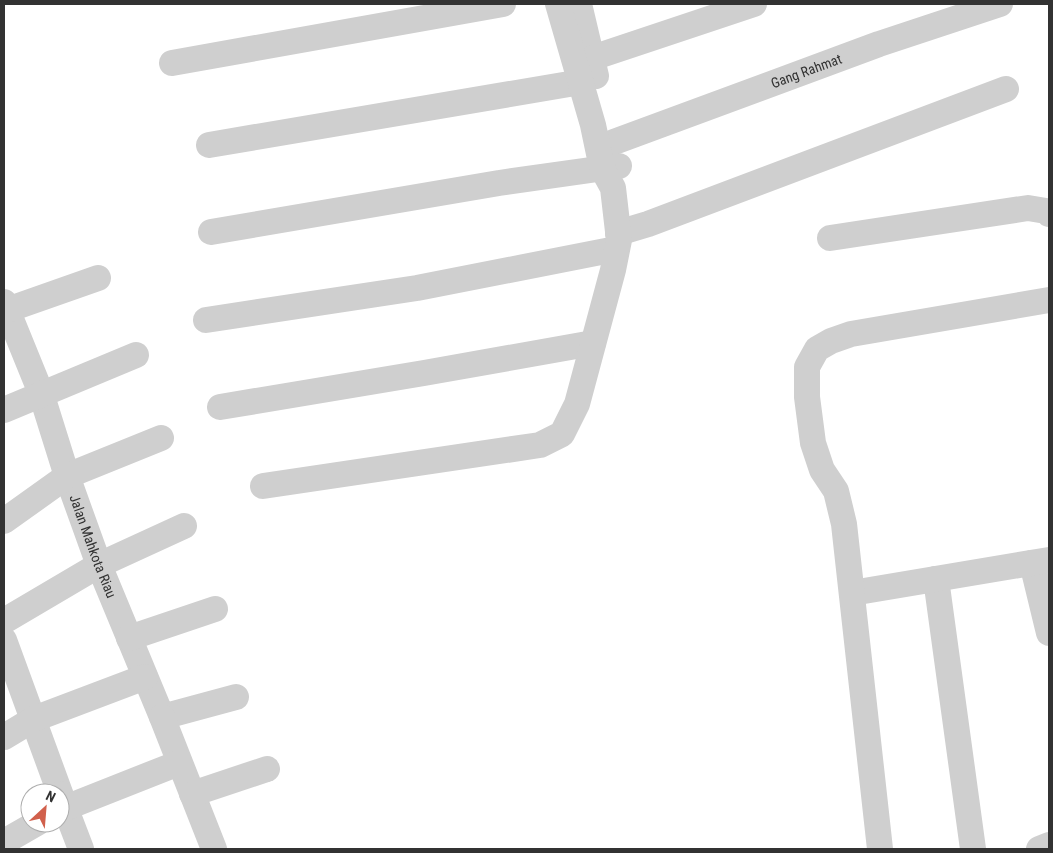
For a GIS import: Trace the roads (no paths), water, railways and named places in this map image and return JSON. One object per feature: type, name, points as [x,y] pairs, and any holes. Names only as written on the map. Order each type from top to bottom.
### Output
[{"type":"street","points":[[172,64],[503,4]]},
{"type":"street","points":[[263,486],[540,445],[562,434],[577,404],[613,270],[617,241],[612,166],[583,68],[558,4]]},
{"type":"street","points":[[579,4],[583,68]]},
{"type":"street","points":[[210,145],[583,68],[754,4]]},
{"type":"street","name":"Gang Rahmat","points":[[212,232],[499,182],[612,166],[879,44],[1000,4]]},
{"type":"street","points":[[206,320],[417,288],[617,241],[648,224],[1006,90]]},
{"type":"street","points":[[830,238],[1028,208],[1046,211],[1049,214]]},
{"type":"street","points":[[5,307],[98,278]]},
{"type":"street","points":[[880,849],[842,516],[836,491],[822,470],[813,443],[807,397],[807,367],[817,349],[831,340],[850,334],[1049,300]]},
{"type":"street","name":"Jalan Mahkota Riau","points":[[5,307],[41,393],[67,476],[99,565],[214,849]]},
{"type":"street","points":[[220,407],[424,373],[593,342]]},
{"type":"street","points":[[4,410],[136,355]]},
{"type":"street","points":[[4,521],[67,476],[161,438]]},
{"type":"street","points":[[4,621],[99,565],[184,526]]},
{"type":"street","points":[[852,593],[1041,561],[1049,633]]},
{"type":"street","points":[[936,579],[973,849]]},
{"type":"street","points":[[129,638],[215,609]]},
{"type":"street","points":[[4,640],[34,719],[55,783]]},
{"type":"street","points":[[4,737],[34,719],[145,677]]},
{"type":"street","points":[[162,717],[236,697]]},
{"type":"street","points":[[70,798],[180,763]]},
{"type":"street","points":[[192,794],[267,769]]},
{"type":"street","points":[[70,823],[81,849]]},
{"type":"street","points":[[4,842],[20,833]]},
{"type":"street","points":[[1039,849],[1049,845]]}]
